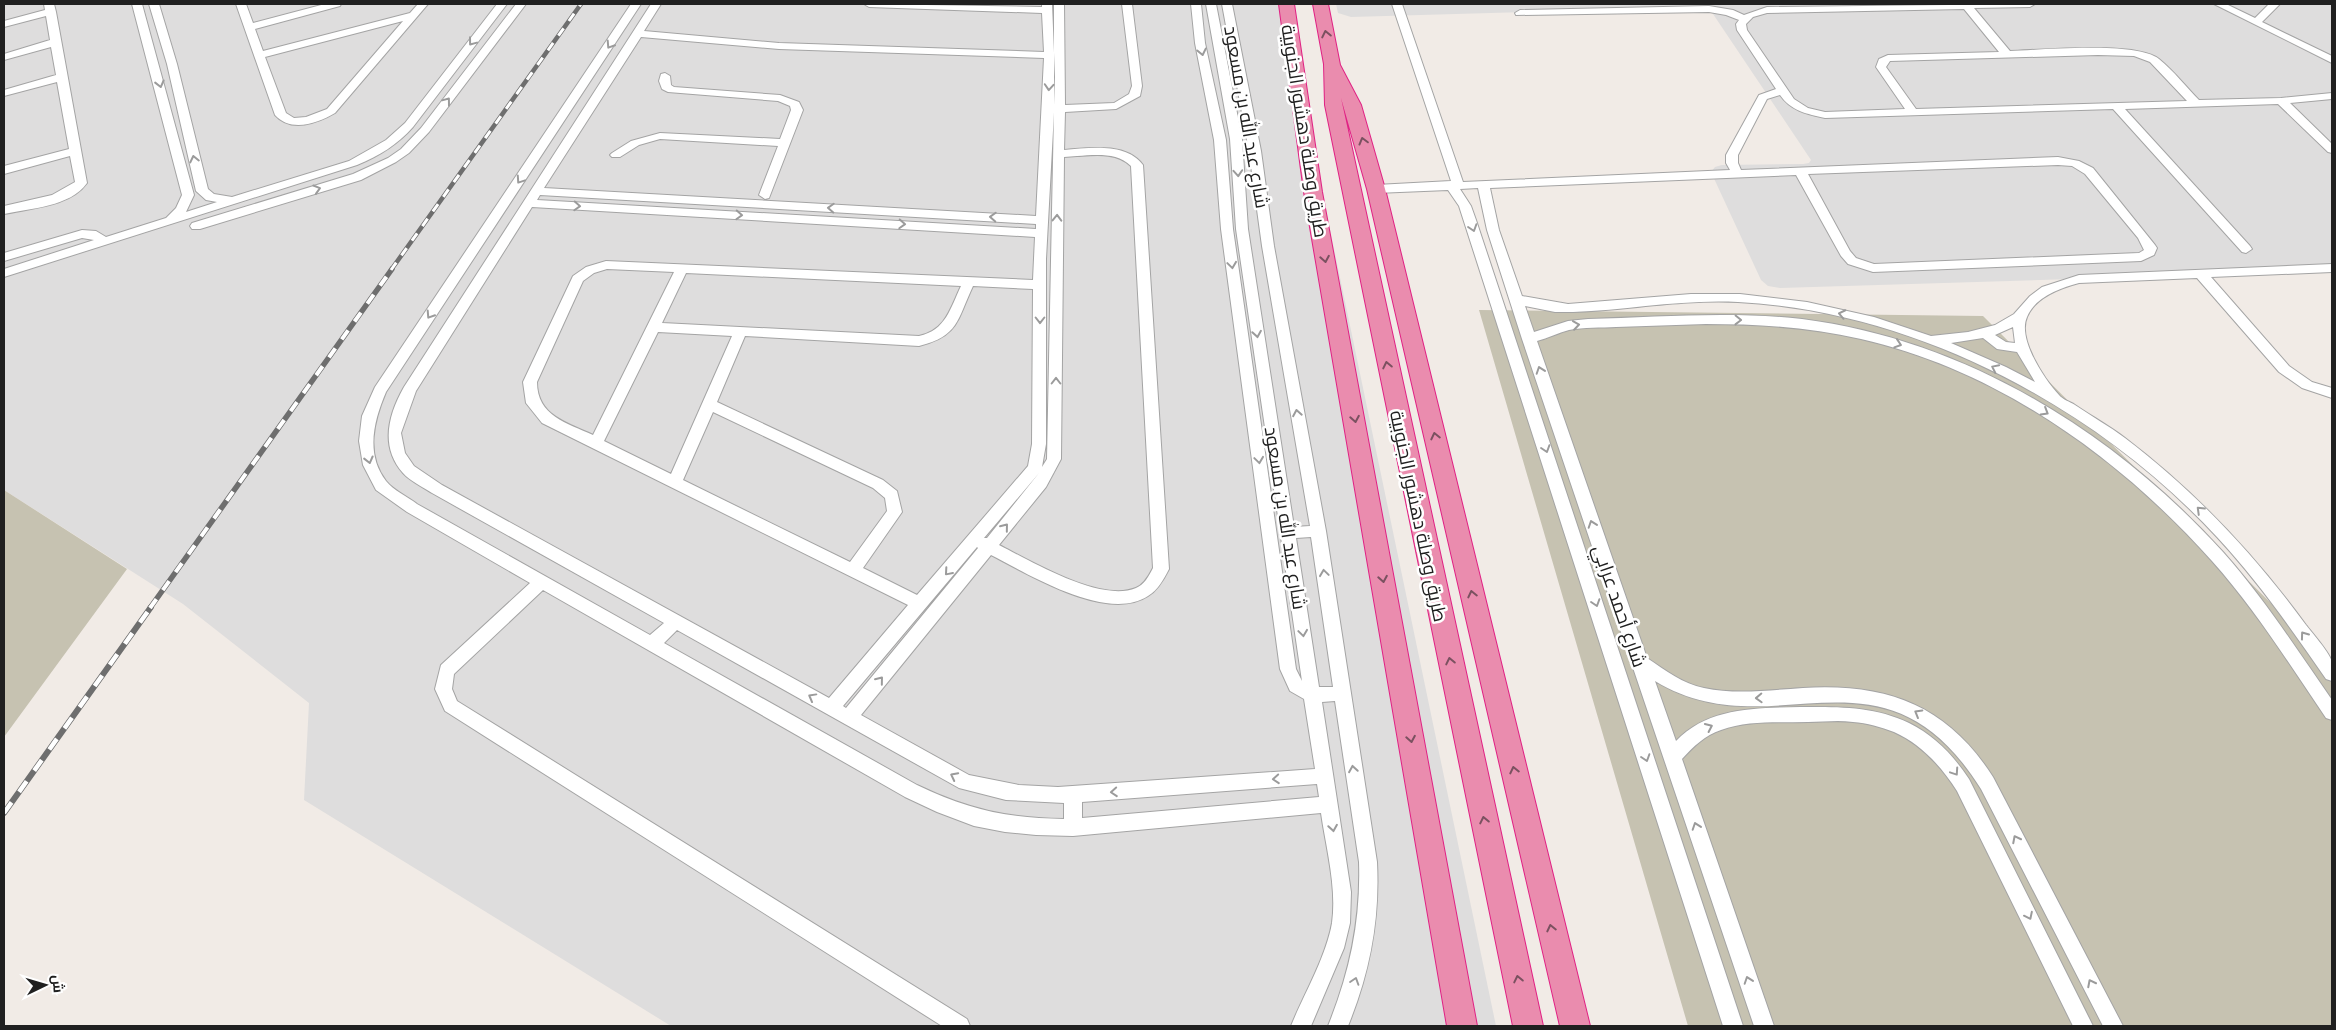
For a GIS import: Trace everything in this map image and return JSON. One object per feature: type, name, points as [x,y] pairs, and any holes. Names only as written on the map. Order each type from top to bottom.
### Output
[{"type":"highway","name":"طريق وصلة دهشور الجنوبية","points":[[1286,4],[1313,192],[1462,1026]]},
{"type":"highway","name":"طريق وصلة دهشور الجنوبية","points":[[1320,4],[1332,64],[1332,105],[1528,1026]]},
{"type":"highway","points":[[1332,64],[1353,105],[1376,188],[1574,1026]]},
{"type":"street","points":[[137,4],[188,195],[181,210],[170,220]]},
{"type":"street","points":[[154,4],[170,58],[202,191]]},
{"type":"street","points":[[241,4],[281,115],[290,121],[307,121],[324,115],[336,106],[423,4]]},
{"type":"street","points":[[249,27],[336,4]]},
{"type":"street","points":[[4,273],[353,163],[392,142],[409,125],[502,4]]},
{"type":"street","points":[[196,226],[357,176],[384,165],[405,151],[425,130],[521,4]]},
{"type":"street","points":[[636,4],[574,101],[376,399],[369,416],[366,441],[370,465],[381,486],[412,508],[653,643],[935,805],[962,815],[1030,828],[1073,828],[1329,804]]},
{"type":"street","points":[[656,4],[409,391],[394,433],[398,454],[409,470],[437,489],[966,782],[998,792],[1033,796],[1073,795],[1324,776]]},
{"type":"street","points":[[869,4],[975,6],[1052,12]]},
{"type":"street","points":[[1054,109],[1116,106],[1134,96],[1138,86],[1128,4]]},
{"type":"street","name":"شارع عبد الله بن مسعود","points":[[1227,4],[1255,151],[1269,255],[1318,531],[1341,694],[1368,862],[1370,895],[1363,957],[1338,1026]]},
{"type":"street","points":[[1397,4],[1455,185],[1468,212],[1733,1026]]},
{"type":"street","points":[[2030,4],[1767,10],[1750,15],[1744,19],[1742,30],[1783,91],[1796,106],[1814,113],[1835,115],[2197,104],[2280,101],[2332,96]]},
{"type":"street","points":[[2220,4],[2332,60]]},
{"type":"street","points":[[2256,22],[2275,4]]},
{"type":"street","points":[[1966,5],[2007,54]]},
{"type":"street","points":[[4,24],[50,8],[81,179],[78,187],[60,197],[4,210]]},
{"type":"street","points":[[1212,8],[1196,9],[1200,43],[1220,140],[1235,229]]},
{"type":"street","name":"شارع عبد الله بن مسعود","points":[[1212,8],[1236,140],[1235,229],[1246,309],[1270,411],[1342,892],[1341,922],[1334,948],[1300,1026]]},
{"type":"street","points":[[1520,13],[1709,9],[1729,12],[1744,19]]},
{"type":"street","points":[[831,707],[1029,478],[1035,468],[1038,457],[1041,226],[1054,109],[1061,77],[1052,12]]},
{"type":"street","points":[[849,717],[1041,483],[1049,472],[1054,459],[1058,154],[1049,51],[1052,12]]},
{"type":"street","points":[[259,55],[414,15]]},
{"type":"street","points":[[484,27],[503,28]]},
{"type":"street","points":[[638,30],[687,38],[698,46],[714,49],[957,62],[1002,53],[1049,51]]},
{"type":"street","points":[[638,30],[784,39],[1049,51]]},
{"type":"street","points":[[4,56],[56,42]]},
{"type":"street","points":[[1913,112],[1880,67],[1883,61],[1888,58],[2124,51],[2154,60],[2197,104]]},
{"type":"street","points":[[154,62],[170,58]]},
{"type":"street","points":[[665,76],[666,86],[672,90],[789,100],[795,104],[797,110],[764,195]]},
{"type":"street","points":[[4,93],[63,77]]},
{"type":"street","points":[[1737,172],[1732,163],[1732,155],[1763,97],[1771,93],[1783,91]]},
{"type":"street","points":[[574,101],[594,102]]},
{"type":"street","points":[[2280,101],[2332,150]]},
{"type":"street","points":[[2116,106],[2246,249]]},
{"type":"street","points":[[616,155],[634,143],[660,136],[784,142]]},
{"type":"street","points":[[1220,140],[1236,140]]},
{"type":"street","points":[[4,170],[76,151]]},
{"type":"street","points":[[976,540],[1073,588],[1098,597],[1120,598],[1139,594],[1154,583],[1161,569],[1137,165],[1131,158],[1120,154],[1058,154]]},
{"type":"street","points":[[1376,188],[1737,172],[2058,161],[2075,163],[2089,171],[2148,243],[2150,252],[2141,257],[2124,258],[1873,268],[1852,261],[1845,254],[1800,170]]},
{"type":"street","name":"شارع أحمد عرابي","points":[[1483,184],[1492,230],[1764,1026]]},
{"type":"street","points":[[592,194],[618,188],[878,200],[888,202],[904,212]]},
{"type":"street","points":[[265,190],[270,203]]},
{"type":"street","points":[[188,195],[202,191],[217,199],[232,200]]},
{"type":"street","points":[[532,197],[592,194],[904,212],[1041,226]]},
{"type":"street","points":[[532,197],[1041,226]]},
{"type":"street","points":[[4,258],[82,234],[92,234],[105,241]]},
{"type":"street","points":[[1040,259],[1056,259]]},
{"type":"street","points":[[920,604],[547,419],[535,409],[529,396],[530,382],[578,279],[590,270],[606,265],[684,267],[1040,285]]},
{"type":"street","points":[[596,443],[684,267]]},
{"type":"street","points":[[1928,339],[1969,336],[1987,332],[2020,316],[2037,296],[2070,281],[2093,277],[2332,268]]},
{"type":"street","points":[[2200,273],[2284,369],[2307,385],[2332,393]]},
{"type":"street","points":[[654,327],[928,339],[942,333],[947,328],[969,282]]},
{"type":"street","points":[[442,297],[466,299]]},
{"type":"street","points":[[1516,299],[1566,308],[1701,298],[1759,300],[1848,315],[1928,339],[1978,360],[2055,400],[2128,449],[2174,486],[2203,513],[2263,579],[2332,674]]},
{"type":"street","points":[[1246,309],[1252,412],[1290,681],[1299,690],[1312,695],[1341,694]]},
{"type":"street","points":[[2020,316],[2021,346],[2034,372],[2055,400]]},
{"type":"street","points":[[1529,339],[1568,326],[1588,324],[1764,320],[1817,325],[1868,335],[1945,361],[1995,384],[2066,425],[2116,461],[2155,493],[2219,557],[2332,712]]},
{"type":"street","points":[[675,482],[740,332]]},
{"type":"street","points":[[1987,332],[1991,340],[2001,346],[2012,348],[2021,346]]},
{"type":"street","points":[[709,404],[878,484],[892,495],[895,512],[852,571]]},
{"type":"street","points":[[1252,412],[1270,411]]},
{"type":"street","points":[[1534,413],[1554,412]]},
{"type":"street","points":[[1288,533],[1318,531]]},
{"type":"street","points":[[542,581],[447,670],[442,684],[444,697],[451,706],[960,1026]]},
{"type":"street","points":[[653,643],[676,621]]},
{"type":"street","points":[[1639,662],[1687,690],[1720,698],[1856,694],[1883,698],[1913,710],[1945,730],[1969,755],[1983,775],[2113,1026]]},
{"type":"street","points":[[2304,673],[2332,674]]},
{"type":"street","points":[[1672,758],[1680,747],[1700,731],[1724,720],[1748,716],[1851,714],[1868,716],[1895,724],[1922,738],[1942,754],[1963,784],[2083,1026]]},
{"type":"street","points":[[1073,795],[1073,828]]},
{"type":"shaded area","points":[[4,4],[1283,4],[1496,1026],[671,1026],[304,800],[309,703],[183,604],[4,490]]},
{"type":"shaded area","points":[[1336,4],[2332,4],[2332,271],[1780,288],[1768,286],[1761,280],[1711,172],[1715,167],[1722,165],[1803,164],[1809,163],[1811,160],[1711,11],[1698,7],[1351,17],[1338,13]]},
{"type":"shaded area","points":[[1479,310],[1983,316],[2332,664],[2332,1026],[1688,1026]]},
{"type":"shaded area","points":[[4,490],[127,569],[4,737]]},
{"type":"railway","points":[[391,270],[581,4]]},
{"type":"railway","points":[[150,608],[392,269]]},
{"type":"railway","points":[[4,813],[151,607]]}]
